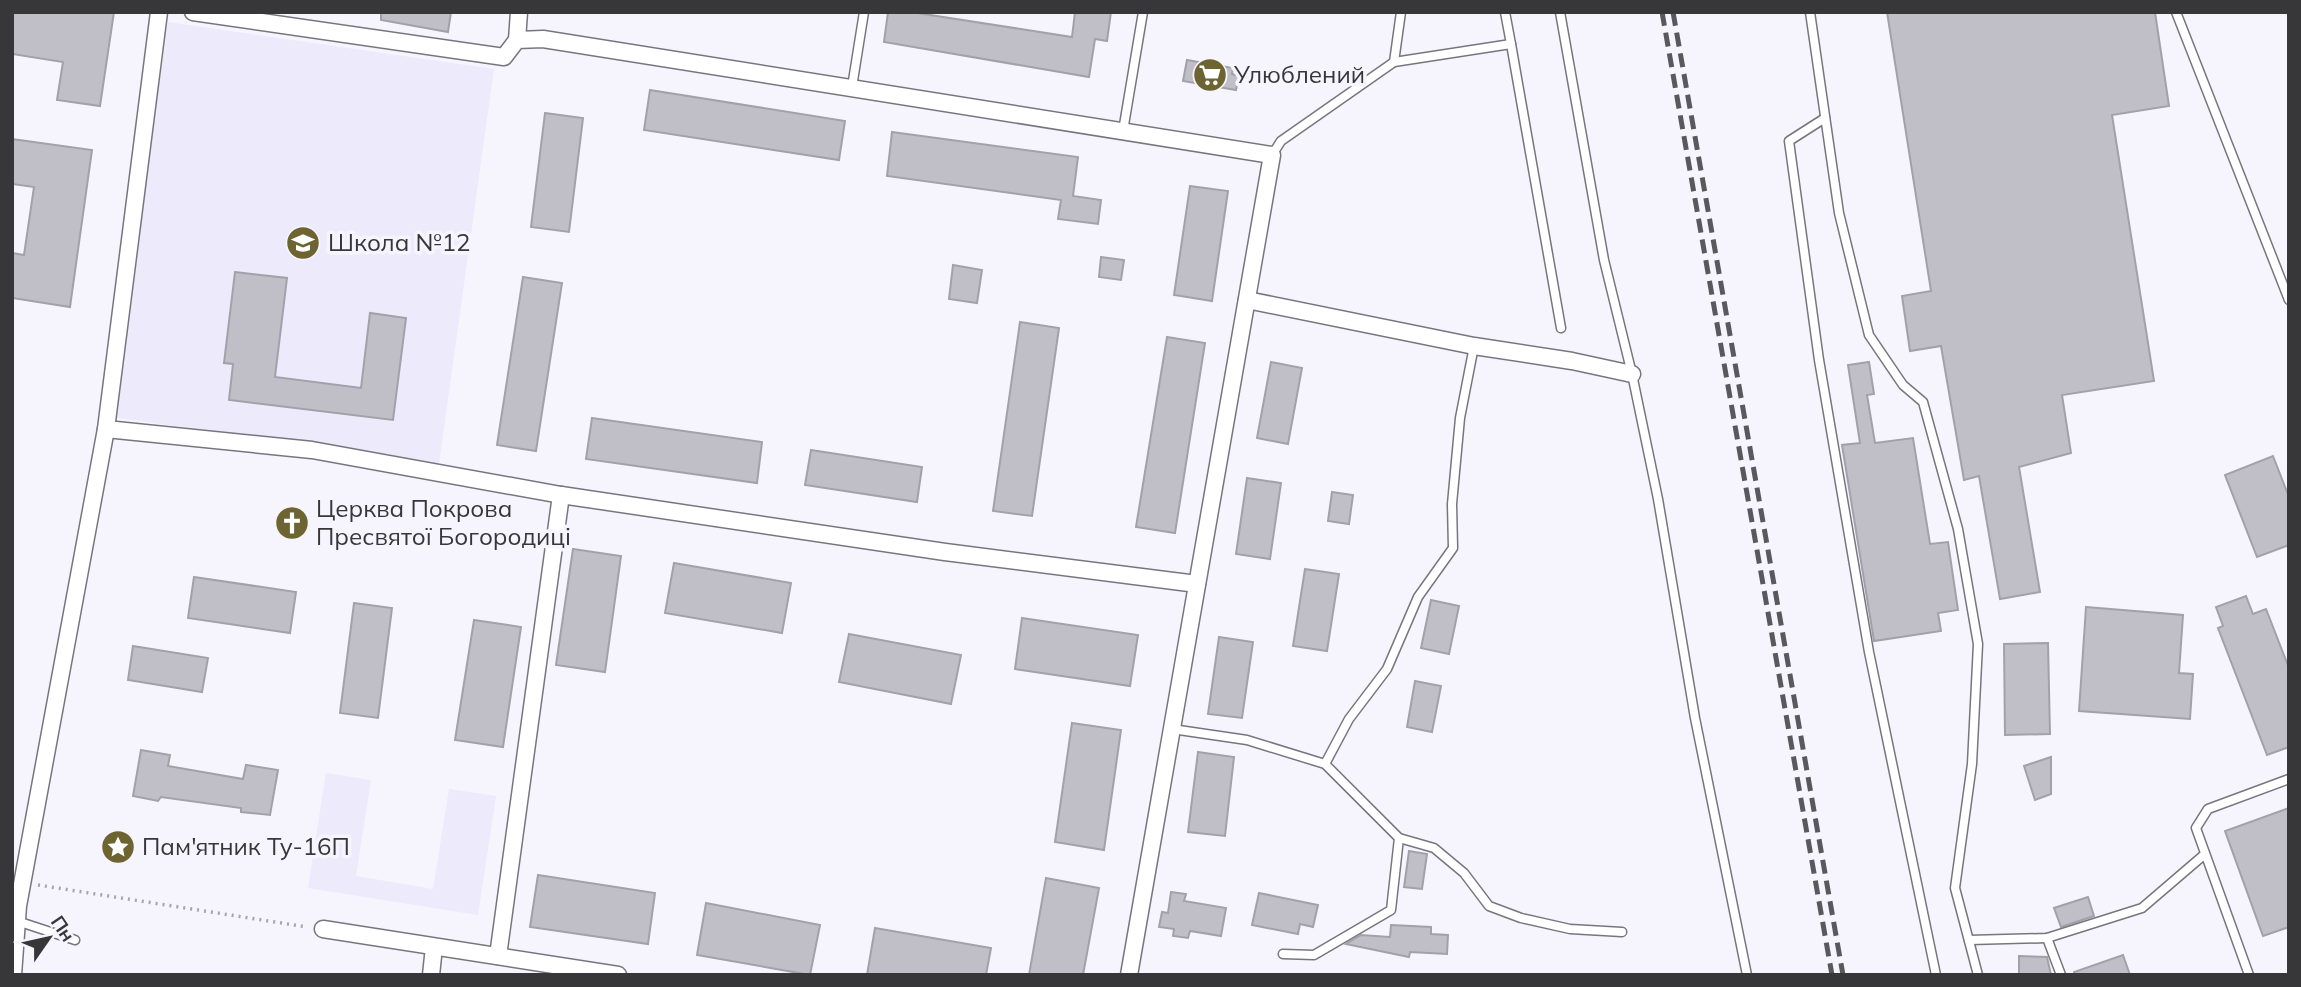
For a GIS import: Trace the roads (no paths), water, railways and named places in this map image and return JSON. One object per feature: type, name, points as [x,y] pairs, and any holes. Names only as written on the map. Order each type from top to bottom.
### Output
[{"type":"street","points":[[13,975],[17,882],[106,429],[159,12]]},
{"type":"street","points":[[192,12],[504,57],[517,40],[519,12]]},
{"type":"street","points":[[517,40],[543,39],[1272,155],[1129,975]]},
{"type":"street","points":[[1247,300],[1474,346],[1572,361],[1632,374]]},
{"type":"street","points":[[106,429],[312,450],[561,495],[945,552],[1198,584]]},
{"type":"street","points":[[498,956],[561,495]]},
{"type":"street","points":[[323,929],[618,975]]},
{"type":"street","points":[[431,975],[434,947]]},
{"type":"lane","points":[[852,87],[864,12]]},
{"type":"lane","points":[[1123,131],[1143,12]]},
{"type":"lane","points":[[1394,62],[1401,12]]},
{"type":"lane","points":[[1505,12],[1561,328]]},
{"type":"lane","points":[[1560,12],[1604,260],[1632,374],[1658,499],[1695,718],[1747,975]]},
{"type":"lane","points":[[1810,12],[1839,213],[1869,335],[1903,385],[1923,401],[1958,528],[1978,644],[1972,764],[1955,888],[1978,975]]},
{"type":"lane","points":[[2175,12],[2289,300]]},
{"type":"lane","points":[[1272,155],[1281,141],[1394,62],[1511,44]]},
{"type":"lane","points":[[1825,118],[1789,141],[1819,360],[1870,652],[1936,975]]},
{"type":"lane","points":[[1325,764],[1349,719],[1387,668],[1418,597],[1452,548],[1452,504],[1460,418],[1474,346]]},
{"type":"lane","points":[[1172,729],[1247,740],[1325,764],[1399,838],[1434,848],[1464,873],[1489,906],[1521,918],[1570,929],[1622,932]]},
{"type":"lane","points":[[2249,975],[2196,828],[2208,809],[2289,779]]},
{"type":"lane","points":[[1283,954],[1314,955],[1391,910],[1399,838]]},
{"type":"lane","points":[[1969,940],[2047,938],[2141,908],[2205,854]]},
{"type":"lane","points":[[17,921],[75,940]]},
{"type":"lane","points":[[2047,938],[2061,975]]},
{"type":"railway","points":[[1662,12],[1832,975]]},
{"type":"railway","points":[[1673,12],[1843,975]]},
{"type":"place","name":"Улюблений","points":[[1210,75]]},
{"type":"place","name":"Школа №12","points":[[303,243]]},
{"type":"place","name":"Церква Покрова Пресвятої Богородиці","points":[[292,523]]},
{"type":"place","name":"Пам'ятник Ту-16П","points":[[118,847]]}]
